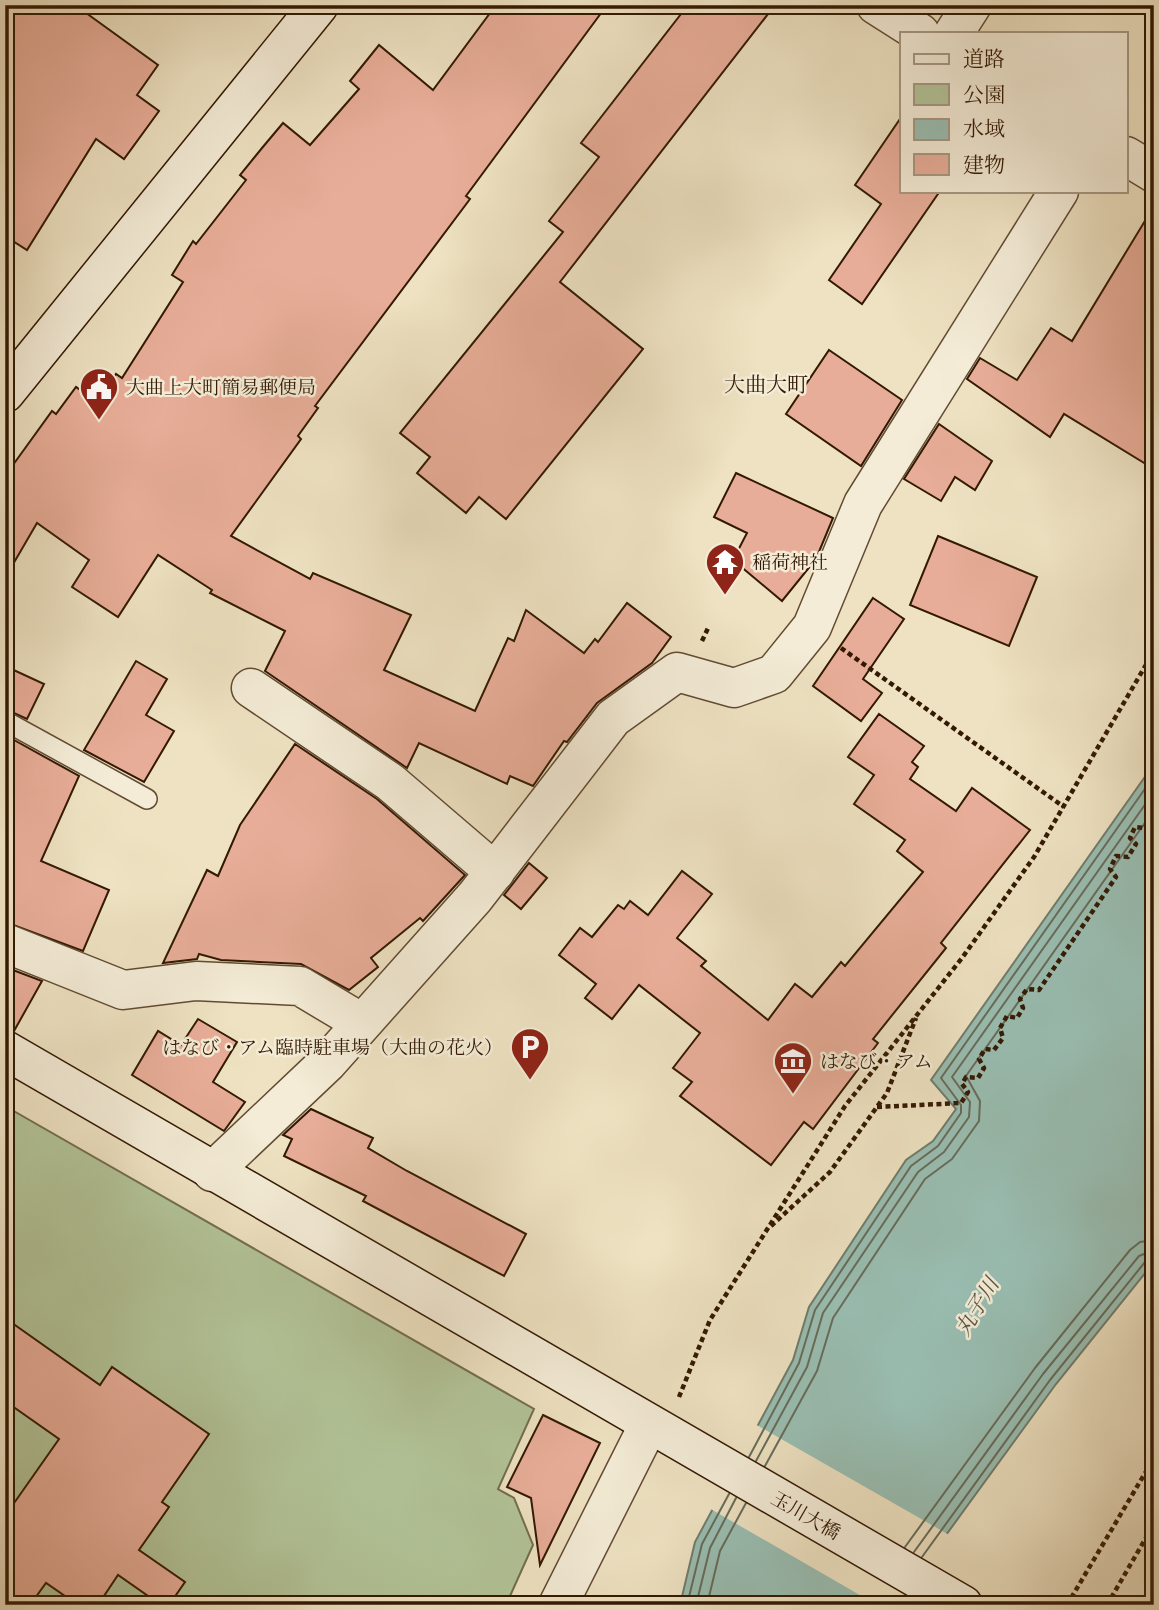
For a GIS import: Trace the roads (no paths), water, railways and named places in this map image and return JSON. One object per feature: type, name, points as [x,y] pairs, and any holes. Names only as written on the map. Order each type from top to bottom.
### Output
[{"type":"street","points":[[5,393],[319,5]]},
{"type":"street","points":[[876,5],[918,32]]},
{"type":"street","points":[[955,32],[972,5]]},
{"type":"street","points":[[1128,157],[1154,173]]},
{"type":"street","points":[[212,1172],[327,1063],[495,872],[613,718],[677,672],[734,688],[774,674],[812,627],[863,504],[1058,192]]},
{"type":"street","points":[[251,688],[390,782],[495,872]]},
{"type":"street","points":[[5,943],[123,990],[196,981],[300,986],[362,1023]]},
{"type":"street","name":"玉川大橋","points":[[5,1050],[963,1605]]},
{"type":"street","points":[[558,1605],[657,1429]]},
{"type":"lane","points":[[5,721],[147,799]]},
{"type":"water","name":"丸子川","points":[[1154,764],[1154,1262],[1056,1384],[895,1605],[680,1605],[695,1542],[793,1360],[809,1307],[906,1160],[933,1141],[956,1109],[931,1080]]},
{"type":"place","name":"大曲上大町簡易郵便局","points":[[99,421]]},
{"type":"place","name":"稲荷神社","points":[[725,596]]},
{"type":"place","name":"はなび・アム臨時駐車場（大曲の花火）","points":[[530,1081]]},
{"type":"place","name":"はなび・アム","points":[[793,1095]]},
{"type":"district","name":"大曲大町","points":[[766,385]]}]
